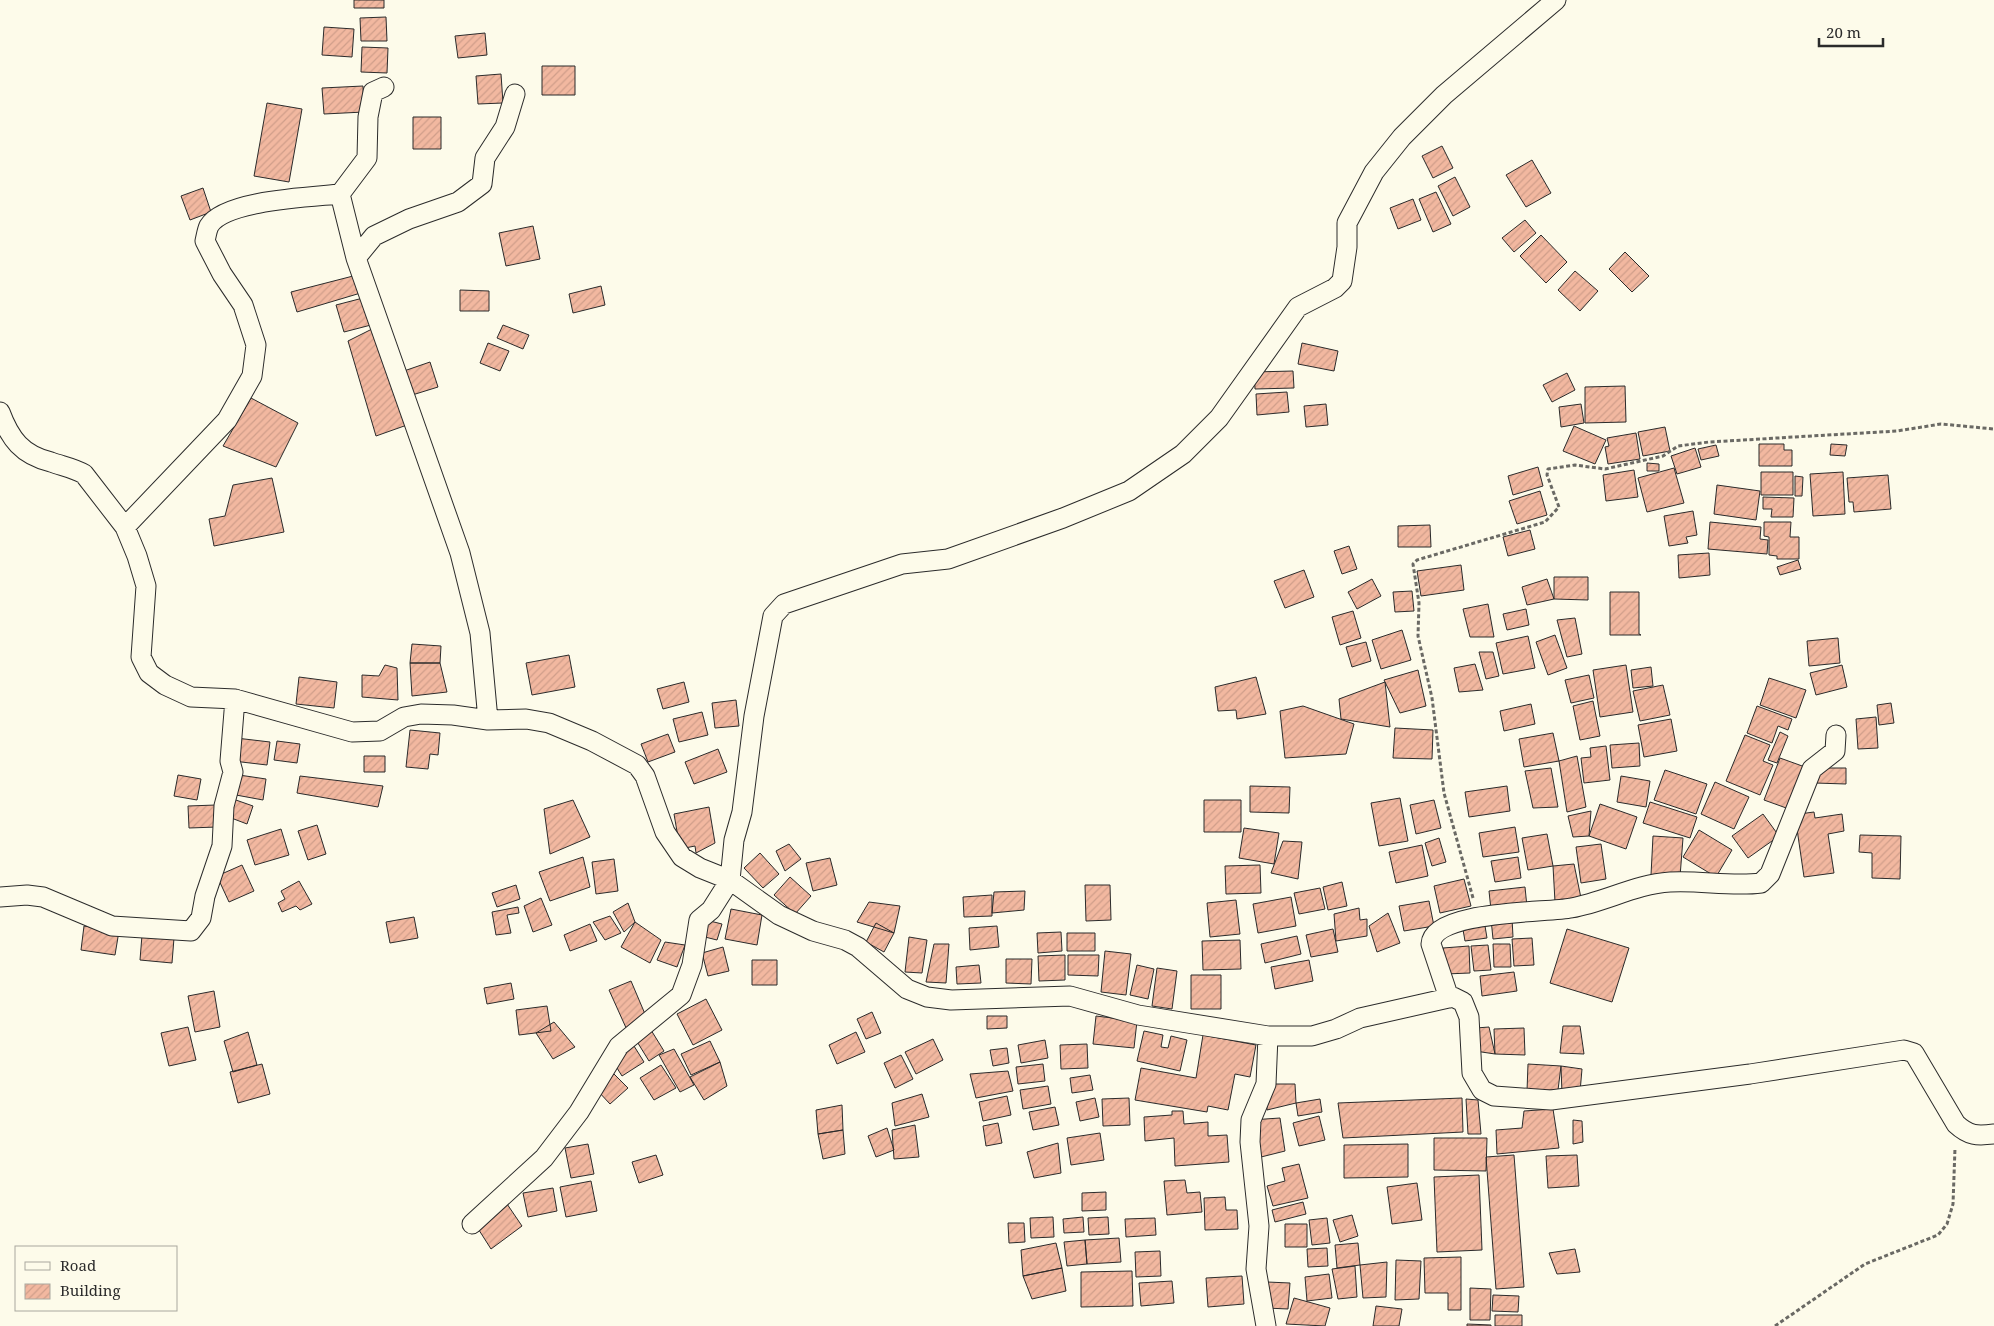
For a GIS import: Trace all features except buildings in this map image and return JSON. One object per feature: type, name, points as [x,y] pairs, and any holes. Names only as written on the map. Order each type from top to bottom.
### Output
[{"type":"street","points":[[472,1224],[544,1158],[580,1112],[619,1046],[681,994],[690,972],[699,920],[711,910],[730,880],[734,840],[742,812],[754,716],[773,616],[778,609],[784,604],[880,570],[902,564],[948,559],[1063,518],[1129,491],[1183,454],[1219,418],[1298,307],[1335,288],[1342,281],[1348,223],[1374,172],[1402,137],[1444,95],[1556,0]]},
{"type":"street","points":[[125,527],[227,420],[252,376],[256,345],[243,305],[222,274],[205,241],[209,225],[225,213],[260,202],[340,194],[367,158],[368,117],[372,92],[384,87]]},
{"type":"street","points":[[356,258],[374,236],[409,219],[458,202],[482,184],[485,158],[505,127],[515,94]]},
{"type":"street","points":[[340,194],[356,258],[460,553],[480,633],[488,720]]},
{"type":"street","points":[[0,412],[5,426],[25,453],[41,460],[76,469],[84,474],[125,527],[137,556],[146,586],[141,657],[149,673],[165,685],[191,697],[236,699],[352,732],[380,731],[404,717],[421,714],[453,715],[488,720],[526,719],[549,723],[628,759],[637,766],[645,776],[660,821],[682,857],[700,868],[730,880],[779,915],[813,931],[845,940],[858,947],[906,989],[927,997],[952,1000],[1070,996],[1138,1015],[1268,1036],[1312,1036],[1336,1029],[1360,1018],[1453,997],[1463,1002],[1469,1017],[1472,1073],[1482,1090],[1494,1096],[1551,1100],[1750,1074],[1904,1050],[1914,1053],[1956,1124],[1963,1131],[1975,1137],[1994,1134]]},
{"type":"street","points":[[0,897],[27,895],[43,898],[112,926],[191,931],[201,918],[205,896],[222,846],[224,806],[233,772],[230,761],[236,699]]},
{"type":"street","points":[[1449,998],[1431,944],[1431,938],[1436,932],[1477,916],[1571,908],[1656,883],[1761,883],[1770,874],[1812,769],[1835,751],[1836,734]]},
{"type":"street","points":[[1266,1326],[1256,1269],[1258,1226],[1250,1142],[1251,1120],[1266,1084],[1268,1036]]},
{"type":"path","points":[[1477,916],[1444,793],[1432,698],[1418,636],[1419,603],[1413,564],[1417,560],[1545,522],[1559,506],[1547,474],[1548,468],[1552,467],[1575,465],[1605,468],[1663,456],[1678,446],[1709,442],[1897,431],[1941,424],[1994,429]]},
{"type":"path","points":[[1775,1326],[1865,1264],[1938,1235],[1947,1224],[1953,1204],[1956,1124]]}]
